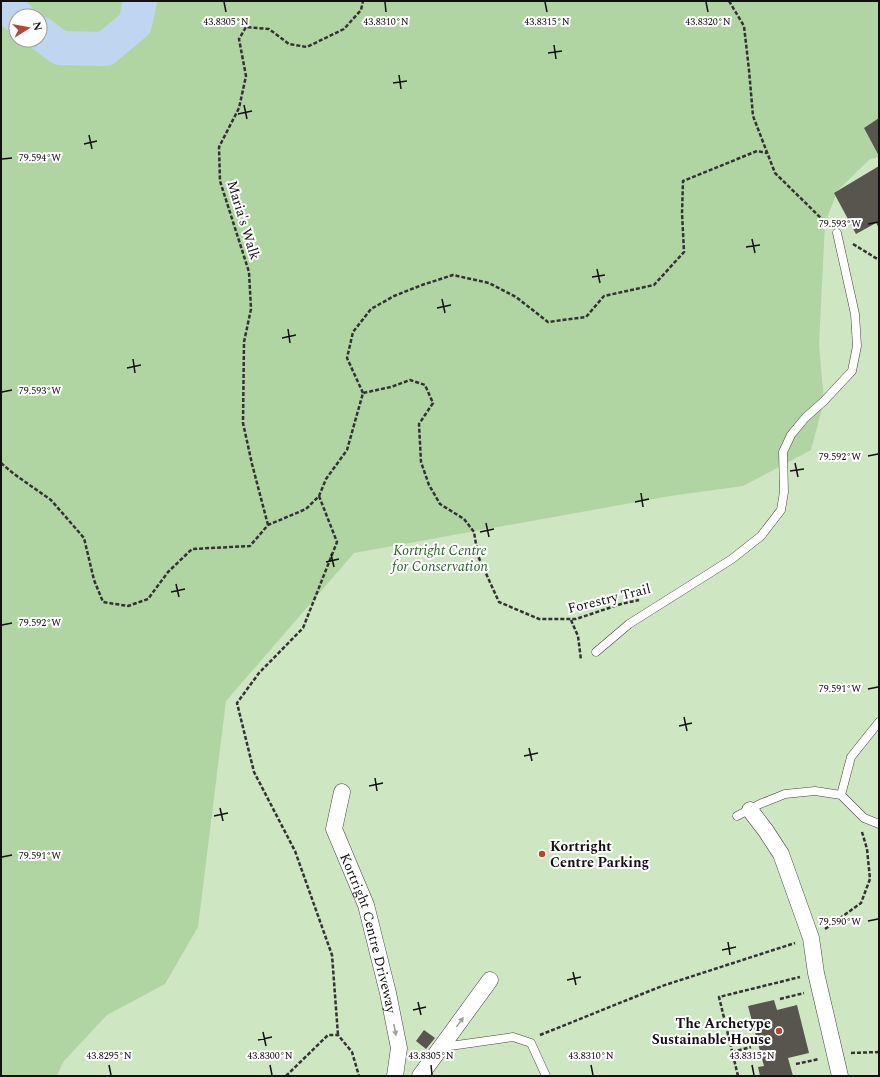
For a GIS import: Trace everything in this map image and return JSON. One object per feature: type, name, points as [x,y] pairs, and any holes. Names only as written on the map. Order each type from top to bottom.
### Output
[{"type":"street","name":"Kortright Centre Driveway","points":[[342,792],[334,828],[366,905],[386,985],[399,1048],[395,1076]]},
{"type":"street","points":[[744,813],[766,831],[781,854],[811,938],[816,973],[840,1076]]},
{"type":"street","points":[[420,1076],[490,980]]},
{"type":"lane","points":[[596,652],[630,624],[732,559],[761,536],[782,510],[784,492],[783,452],[790,435],[852,371],[857,346],[855,314],[837,234]]},
{"type":"lane","points":[[841,795],[851,757],[879,722]]},
{"type":"lane","points":[[744,813],[785,794],[814,791],[841,795],[864,818],[879,824]]},
{"type":"lane","points":[[442,1047],[513,1037],[531,1043],[546,1076]]},
{"type":"path","name":"Maria's Walk","points":[[268,525],[243,423],[244,342],[251,309],[249,272],[220,181],[219,147],[239,108],[246,76],[239,39],[246,27],[269,29],[289,44],[307,47],[344,29],[361,10],[363,1]]},
{"type":"path","points":[[729,1],[744,26],[753,116],[775,173],[837,234],[879,260]]},
{"type":"path","points":[[1,463],[51,500],[84,538],[94,580],[103,602],[128,606],[148,599],[168,572],[192,549],[250,546],[268,525],[306,509],[319,496],[326,478],[347,450],[364,393],[347,358],[353,332],[371,309],[394,296],[453,275],[489,283],[516,297],[548,322],[586,317],[604,296],[654,285],[684,252],[682,212],[683,182],[757,151],[767,153]]},
{"type":"path","name":"Forestry Trail","points":[[364,393],[391,387],[410,380],[425,385],[433,403],[419,424],[421,462],[429,485],[440,504],[464,519],[474,532],[478,556],[499,602],[539,620],[570,620],[621,604],[643,600]]},
{"type":"path","points":[[319,496],[338,542],[303,628],[259,673],[237,704],[254,772],[295,851],[332,955],[338,1035],[352,1052],[359,1076]]},
{"type":"path","points":[[570,620],[578,636],[581,660]]},
{"type":"path","points":[[531,1043],[537,1036],[662,986],[811,938],[833,924],[861,904],[870,879],[867,849],[862,830]]},
{"type":"path","points":[[738,1076],[719,997],[816,973]]},
{"type":"path","points":[[780,999],[820,989]]},
{"type":"path","points":[[727,1029],[746,1024]]},
{"type":"path","points":[[286,1076],[328,1035],[338,1035]]},
{"type":"path","points":[[732,1052],[752,1047]]},
{"type":"path","points":[[796,1064],[835,1055],[879,1052]]},
{"type":"green space","name":"Kortright Centre for Conservation","points":[[1,1],[879,1],[879,1076],[1,1076]]},
{"type":"green space","points":[[1,1],[879,1],[879,157],[870,159],[838,190],[825,223],[819,345],[824,401],[811,450],[743,486],[670,496],[354,553],[226,701],[198,927],[165,984],[107,1015],[63,1062],[57,1076],[1,1076]]},
{"type":"building","points":[[879,118],[879,156],[864,128]]},
{"type":"building","points":[[879,166],[879,228],[876,223],[856,234],[834,193]]},
{"type":"building","name":"The Archetype Sustainable House","points":[[774,1000],[777,1010],[797,1005],[809,1053],[788,1058],[793,1076],[760,1076],[758,1067],[764,1066],[748,1006]]},
{"type":"building","points":[[424,1030],[435,1038],[426,1049],[416,1041]]},
{"type":"waterway","points":[[48,39],[60,48],[105,49],[135,24],[140,1]]},
{"type":"waterway","points":[[1,4],[8,9]]},
{"type":"place","name":"Kortright Centre Parking","points":[[542,854]]},
{"type":"place","name":"The Archetype Sustainable House","points":[[779,1031]]}]
